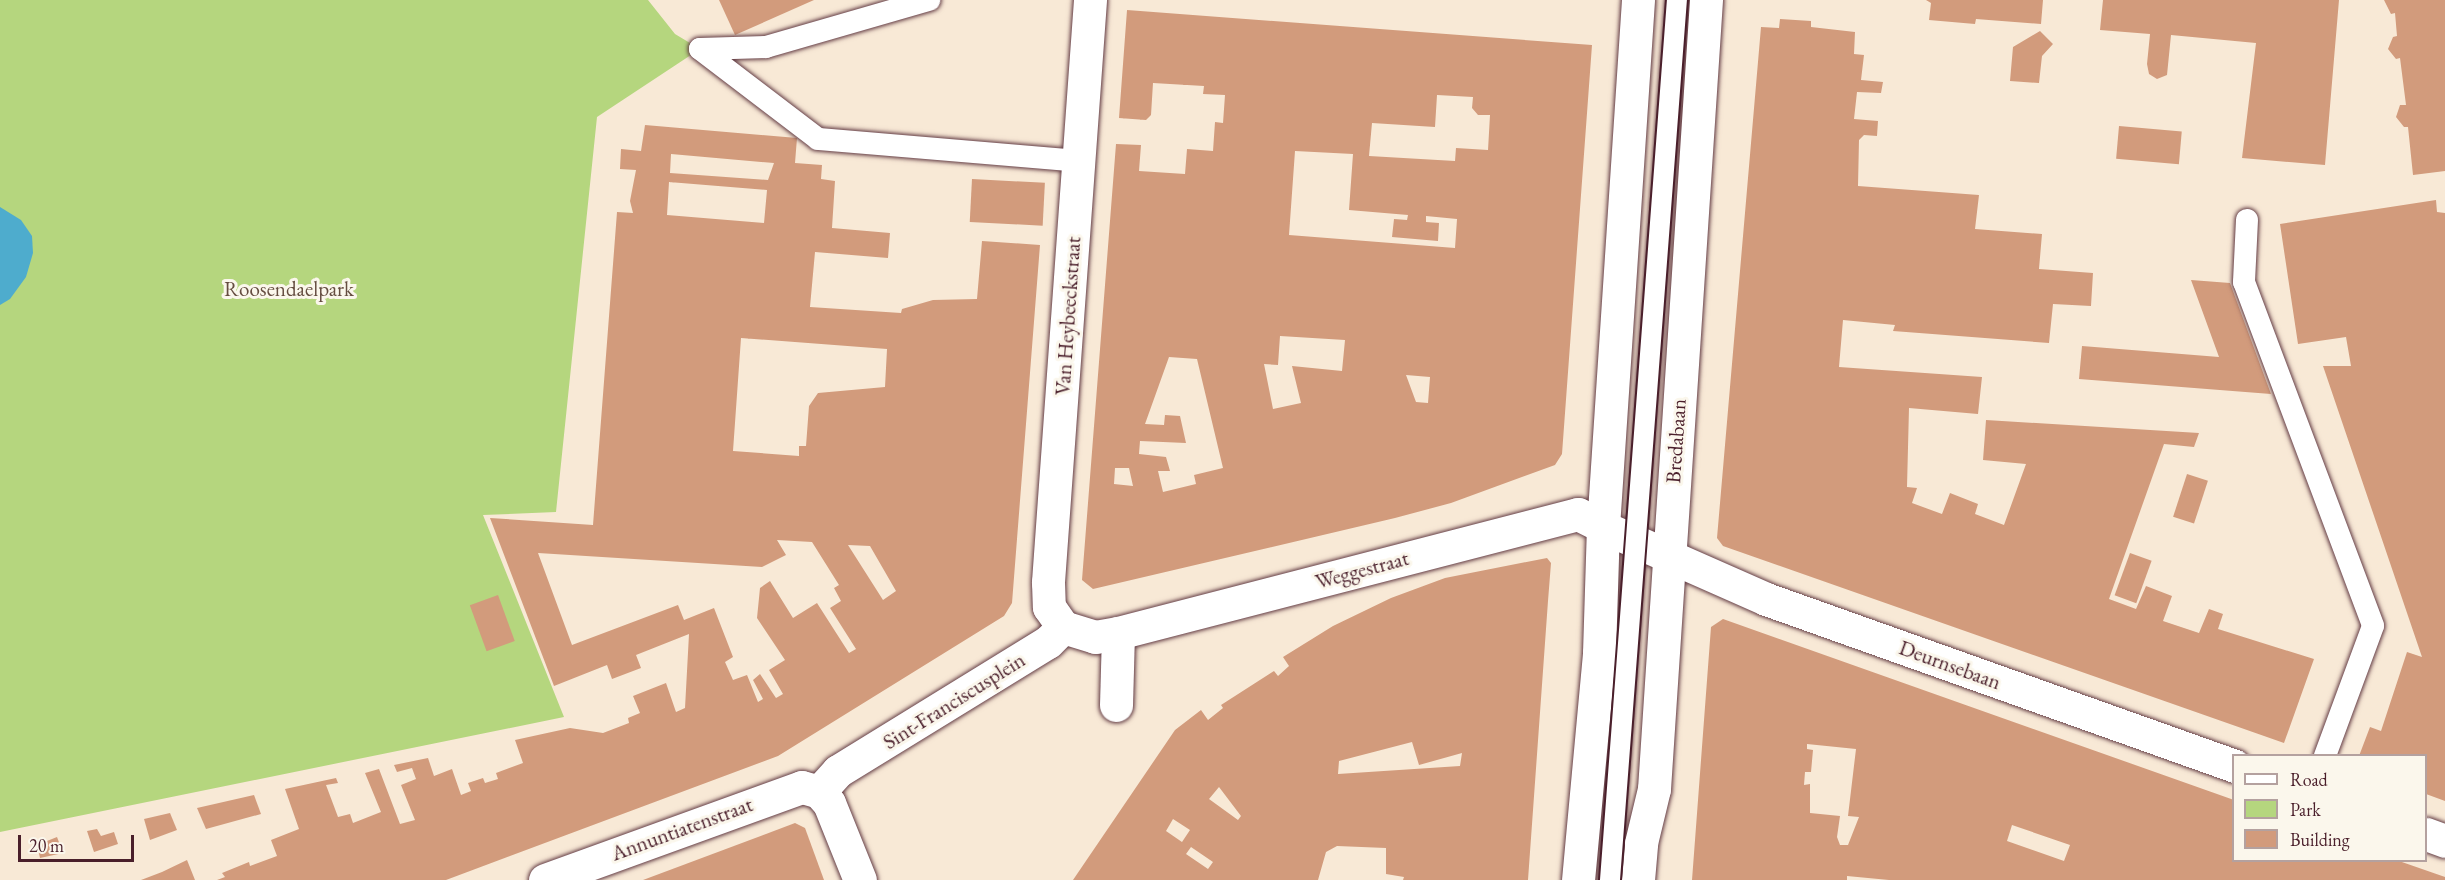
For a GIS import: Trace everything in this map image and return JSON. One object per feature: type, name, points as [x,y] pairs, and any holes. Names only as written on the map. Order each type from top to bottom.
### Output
[{"type":"main road","name":"Van Heybeeckstraat","points":[[1063,627],[1049,608],[1048,582],[1090,0]]},
{"type":"main road","points":[[1578,880],[1599,653],[1603,527],[1638,0]]},
{"type":"main road","name":"Bredabaan","points":[[1638,880],[1641,843],[1654,789],[1706,0]]},
{"type":"main road","name":"Weggestraat","points":[[1118,633],[1578,514],[1637,542]]},
{"type":"main road","name":"Deurnsebaan","points":[[1637,542],[1669,559],[1766,599],[2232,765]]},
{"type":"main road","points":[[1063,627],[1095,638],[1118,633],[1116,705]]},
{"type":"main road","name":"Sint-Franciscusplein","points":[[819,792],[838,771],[1048,642],[1063,627]]},
{"type":"main road","name":"Annuntiatenstraat","points":[[545,880],[784,791],[802,787],[819,792]]},
{"type":"main road","points":[[819,792],[829,802],[860,880]]},
{"type":"main road","points":[[2427,834],[2445,841]]},
{"type":"lane","points":[[929,0],[766,47],[700,49],[818,139],[1079,161]]},
{"type":"lane","name":"Bredabaan","points":[[1610,880],[1677,0]]},
{"type":"lane","points":[[2247,220],[2244,282],[2373,626],[2326,754]]},
{"type":"green space","name":"Roosendaelpark","points":[[0,0],[648,0],[675,34],[700,49],[597,117],[556,512],[483,515],[564,717],[0,832]]},
{"type":"water","points":[[0,207],[21,220],[32,236],[33,253],[26,277],[10,299],[0,305]]},
{"type":"building","points":[[719,0],[814,0],[735,35]]},
{"type":"building","points":[[1926,0],[2043,0],[2041,24],[1976,19],[1975,24],[1929,20],[1931,3]]},
{"type":"building","points":[[2103,0],[2339,0],[2325,165],[2242,158],[2256,43],[2171,35],[2167,75],[2157,79],[2149,74],[2147,64],[2150,34],[2100,30]]},
{"type":"building","points":[[2384,0],[2445,0],[2445,171],[2413,175],[2408,127],[2404,127],[2396,117],[2400,105],[2406,105],[2400,58],[2396,59],[2388,49],[2393,37],[2397,36],[2395,13],[2391,14]]},
{"type":"building","points":[[1127,10],[1592,45],[1562,454],[1555,465],[1451,503],[1093,589],[1082,580],[1116,144],[1141,145],[1139,171],[1185,174],[1187,149],[1213,151],[1215,122],[1223,123],[1225,95],[1203,94],[1204,86],[1153,83],[1151,115],[1146,120],[1119,118]],"holes":[[[1437,95],[1473,97],[1472,108],[1478,115],[1490,115],[1488,150],[1456,148],[1455,161],[1369,156],[1372,123],[1435,127]],[[1295,151],[1353,154],[1349,210],[1408,215],[1407,220],[1394,219],[1392,237],[1438,241],[1439,223],[1426,222],[1426,216],[1457,219],[1455,248],[1289,235]],[[1280,336],[1345,340],[1342,371],[1292,366],[1301,403],[1273,409],[1264,364],[1278,365]],[[1169,357],[1197,359],[1223,468],[1194,475],[1196,484],[1163,492],[1158,471],[1170,471],[1166,457],[1139,454],[1140,441],[1186,443],[1180,416],[1165,415],[1164,425],[1145,424]],[[1406,375],[1430,377],[1428,403],[1416,402]],[[1115,468],[1129,468],[1133,486],[1114,484]]]},
{"type":"building","points":[[1780,19],[1811,21],[1811,27],[1855,32],[1854,54],[1864,55],[1861,80],[1883,82],[1881,93],[1857,92],[1854,119],[1878,121],[1877,136],[1864,135],[1859,140],[1858,186],[1979,195],[1975,229],[2042,234],[2039,269],[2093,273],[2091,306],[2053,304],[2049,343],[1893,331],[1895,325],[1843,320],[1839,367],[1982,377],[1978,414],[1909,408],[1907,487],[1917,488],[1912,503],[1942,514],[1950,493],[1978,504],[1975,514],[2004,525],[2026,464],[1983,460],[1986,420],[2199,433],[2194,447],[2164,444],[2109,599],[2136,609],[2146,586],[2172,596],[2163,621],[2199,633],[2209,609],[2223,614],[2218,629],[2314,659],[2284,743],[1723,546],[1717,538],[1761,27],[1779,28]]},
{"type":"building","points":[[2040,31],[2053,44],[2042,56],[2039,83],[2010,81],[2013,47]]},
{"type":"building","points":[[645,125],[797,138],[795,163],[822,165],[821,179],[835,181],[832,228],[890,233],[888,258],[815,252],[810,307],[901,313],[902,309],[933,300],[977,299],[982,241],[1040,245],[1012,603],[1004,616],[778,756],[446,880],[217,880],[225,877],[222,873],[249,862],[250,866],[277,856],[271,840],[299,829],[285,789],[336,778],[338,783],[326,785],[338,817],[350,814],[353,823],[381,812],[365,773],[379,769],[400,824],[415,820],[401,785],[416,779],[412,768],[397,772],[394,765],[428,758],[434,776],[452,769],[461,795],[471,791],[468,783],[483,778],[485,783],[498,779],[496,773],[523,763],[515,740],[570,728],[603,733],[629,723],[628,718],[640,713],[633,696],[666,683],[676,712],[685,708],[689,634],[636,655],[641,668],[612,679],[607,665],[554,686],[490,518],[593,525],[617,212],[633,213],[630,201],[636,170],[620,169],[621,149],[641,151]],"holes":[[[671,154],[774,163],[768,180],[670,173]],[[669,182],[767,190],[764,223],[667,215]],[[741,338],[887,349],[885,387],[818,393],[809,406],[806,446],[799,446],[799,456],[733,451]],[[777,540],[812,542],[839,585],[834,588],[841,601],[830,608],[856,649],[849,653],[817,603],[793,618],[770,581],[760,588],[757,618],[785,660],[769,670],[783,694],[776,698],[760,674],[753,680],[763,699],[758,702],[747,675],[733,680],[725,662],[733,657],[714,608],[684,620],[678,605],[572,645],[538,553],[762,567],[786,555]],[[848,545],[870,546],[896,591],[883,600]]]},
{"type":"building","points":[[2119,126],[2182,131],[2179,164],[2116,159]]},
{"type":"building","points":[[972,179],[1045,183],[1043,226],[970,222]]},
{"type":"building","points":[[2436,200],[2437,212],[2445,213],[2445,801],[2427,794],[2427,754],[2360,754],[2370,727],[2381,731],[2407,652],[2422,657],[2323,366],[2351,366],[2346,337],[2298,344],[2280,224]]},
{"type":"building","points":[[2191,280],[2230,283],[2271,394],[2079,379],[2082,346],[2219,357]]},
{"type":"building","points":[[2187,474],[2208,481],[2194,524],[2173,517]]},
{"type":"building","points":[[2130,553],[2152,561],[2136,603],[2115,595]]},
{"type":"building","points":[[1547,558],[1551,563],[1528,880],[1403,880],[1404,877],[1386,874],[1386,848],[1337,846],[1326,852],[1318,880],[1073,880],[1175,730],[1201,710],[1208,720],[1223,708],[1221,705],[1274,671],[1278,676],[1289,666],[1283,657],[1333,626],[1391,598],[1445,578]],"holes":[[[1412,742],[1419,765],[1462,753],[1460,766],[1338,774],[1339,761]],[[1219,787],[1241,816],[1238,820],[1209,799]],[[1173,819],[1190,830],[1182,842],[1166,831]],[[1191,847],[1213,862],[1208,869],[1186,854]]]},
{"type":"building","points":[[498,595],[515,641],[487,651],[470,605]]},
{"type":"building","points":[[1723,619],[2232,799],[2232,862],[2402,862],[2445,877],[2445,880],[1889,880],[1847,876],[1847,880],[1692,880],[1711,627]],"holes":[[[1807,744],[1856,749],[1848,816],[1859,817],[1848,845],[1840,845],[1837,837],[1840,816],[1810,813],[1810,784],[1804,785],[1805,772],[1811,772],[1813,750],[1807,749]],[[2012,825],[2070,845],[2064,861],[2007,841]]]},
{"type":"building","points":[[254,795],[261,814],[206,829],[197,808]]},
{"type":"building","points":[[170,813],[177,830],[150,840],[144,819]]},
{"type":"building","points":[[795,823],[805,828],[824,880],[643,880]]},
{"type":"building","points":[[97,829],[101,836],[114,832],[118,844],[94,852],[87,831]]},
{"type":"building","points":[[57,837],[63,853],[40,858],[37,845]]},
{"type":"building","points":[[187,860],[195,880],[141,880],[162,872]]},
{"type":"tram line","points":[[1599,880],[1666,0]]},
{"type":"tram line","points":[[1621,880],[1688,0]]}]
